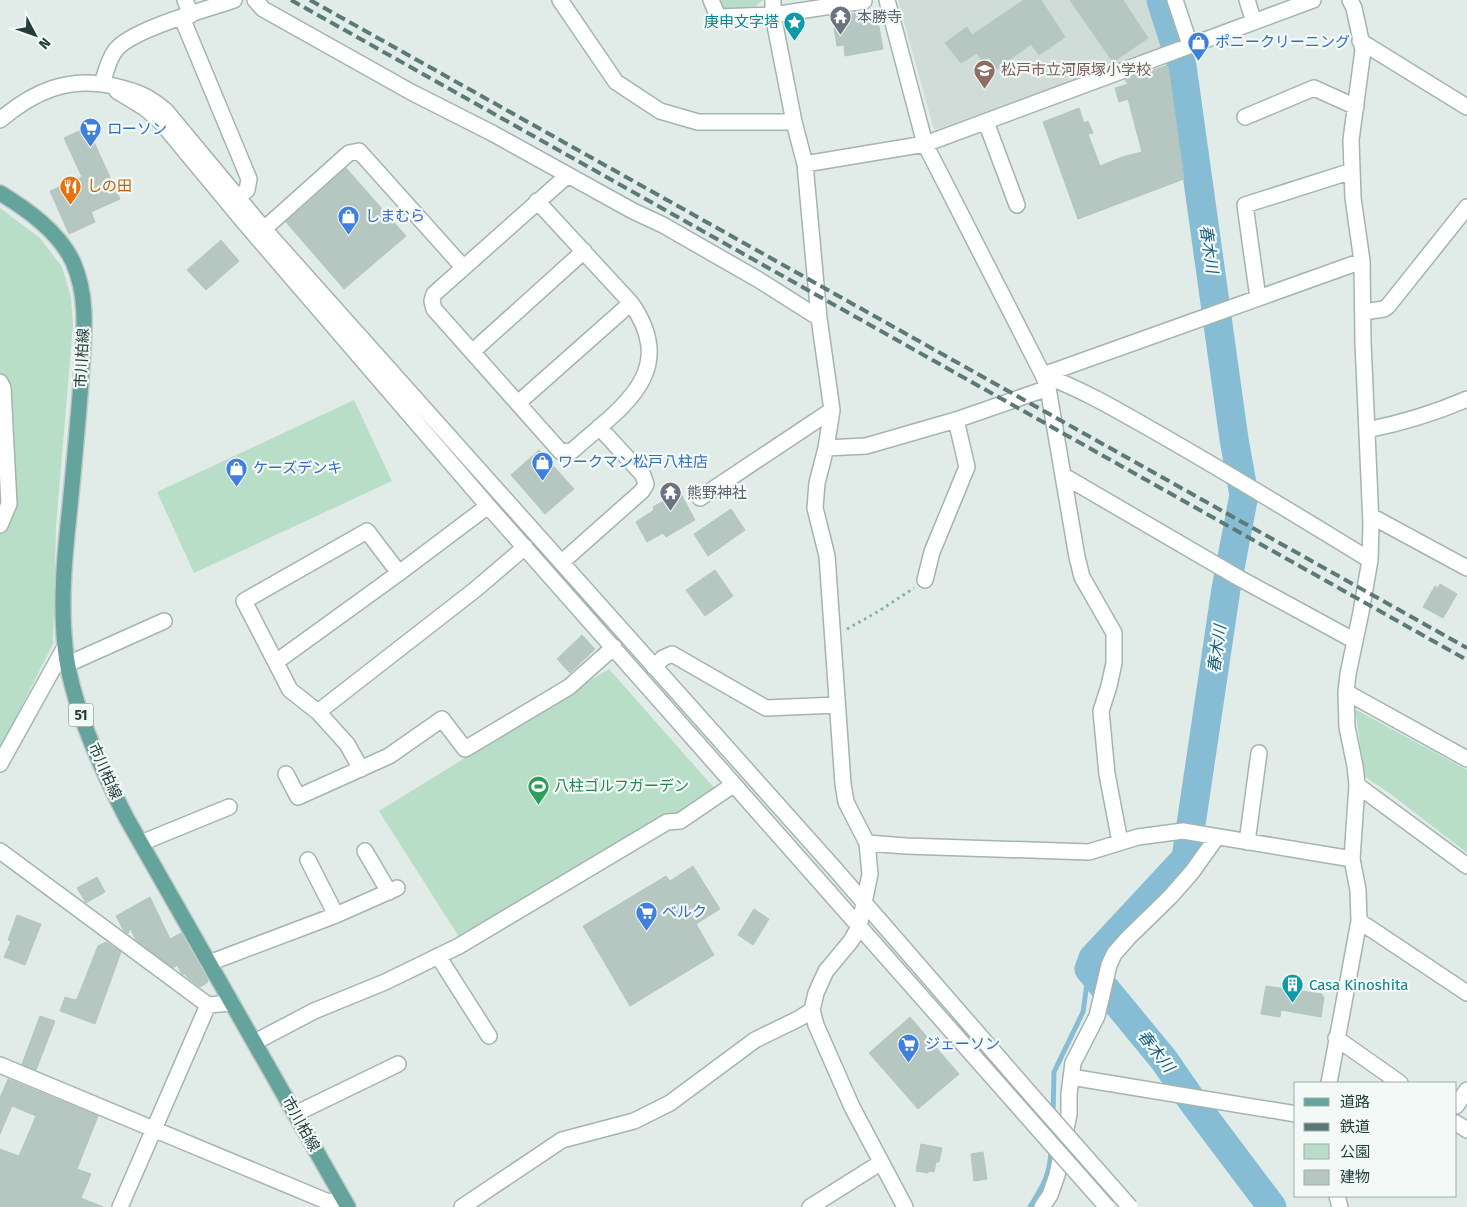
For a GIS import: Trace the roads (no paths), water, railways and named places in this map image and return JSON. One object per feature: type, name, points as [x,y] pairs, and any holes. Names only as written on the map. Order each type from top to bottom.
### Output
[{"type":"main road","name":"市川柏線","points":[[0,193],[33,216],[57,237],[73,262],[84,297],[84,328],[77,433],[63,597],[64,647],[78,706],[109,784],[347,1205]]},
{"type":"street","points":[[185,0],[187,16],[249,179],[247,190],[238,197]]},
{"type":"street","points":[[102,84],[115,51],[124,41],[151,29],[234,0]]},
{"type":"street","points":[[255,0],[264,9],[393,82],[492,133],[633,211],[663,225],[759,280],[819,318]]},
{"type":"street","points":[[560,0],[616,82],[660,111],[698,122],[794,122]]},
{"type":"street","points":[[711,0],[718,17],[773,15],[864,2],[864,0]]},
{"type":"street","points":[[773,0],[773,15],[794,122],[805,164],[819,318],[832,410],[826,448],[817,483],[815,508],[827,556],[834,637],[837,705],[846,802],[867,843],[870,874],[859,927],[826,971],[816,993],[812,1010],[816,1025],[848,1098],[880,1163],[905,1207]]},
{"type":"street","points":[[887,0],[925,144],[1046,381],[1064,476],[1076,557],[1082,577],[1114,634],[1114,663],[1101,710],[1108,774],[1120,842]]},
{"type":"street","points":[[1175,0],[1187,47]]},
{"type":"street","points":[[1247,0],[1254,22]]},
{"type":"street","points":[[805,164],[925,144],[1313,0]]},
{"type":"street","points":[[1329,1082],[1358,921],[1358,890],[1352,859],[1357,785],[1347,727],[1346,692],[1370,560],[1371,516],[1362,262],[1354,198],[1351,140],[1363,50],[1354,8],[1350,0]]},
{"type":"street","points":[[1360,41],[1467,106]]},
{"type":"street","points":[[0,120],[12,110],[42,92],[66,84],[86,82],[137,91],[153,100],[166,111],[264,229],[372,353],[562,562],[1130,1207]]},
{"type":"street","points":[[102,84],[146,108],[161,122],[237,214],[488,506],[1107,1207]]},
{"type":"street","points":[[1245,117],[1314,88],[1356,108]]},
{"type":"street","points":[[986,122],[1017,205]]},
{"type":"street","points":[[264,229],[350,153],[359,150],[463,268]]},
{"type":"street","points":[[1258,298],[1245,205],[1352,170]]},
{"type":"street","points":[[537,201],[631,303],[641,317],[650,345],[649,361],[638,389],[626,404],[572,451],[561,452],[434,309],[432,301],[434,294],[537,201],[568,175]]},
{"type":"street","points":[[1363,312],[1388,306],[1467,207]]},
{"type":"street","points":[[472,352],[584,252]]},
{"type":"street","points":[[826,448],[866,446],[956,420],[1046,381],[1198,320],[1362,262]]},
{"type":"street","points":[[518,403],[631,303]]},
{"type":"street","points":[[1046,381],[1061,382],[1097,399],[1229,474],[1370,560]]},
{"type":"street","points":[[0,382],[3,388],[9,504],[0,525]]},
{"type":"street","points":[[1367,430],[1392,425],[1467,399]]},
{"type":"street","points":[[700,498],[832,410]]},
{"type":"street","points":[[925,580],[932,552],[967,468],[956,420]]},
{"type":"street","points":[[562,562],[642,492],[646,484],[644,475],[599,427]]},
{"type":"street","points":[[1064,476],[1239,578],[1356,641]]},
{"type":"street","points":[[276,662],[400,573],[488,506]]},
{"type":"street","points":[[1371,516],[1467,568]]},
{"type":"street","points":[[361,769],[348,744],[318,712],[290,690],[244,601],[367,531],[400,573]]},
{"type":"street","points":[[318,712],[476,589],[525,548]]},
{"type":"street","points":[[68,664],[164,621]]},
{"type":"street","points":[[0,764],[64,647]]},
{"type":"street","points":[[286,774],[298,797],[389,756],[442,719],[465,749],[570,687],[614,647]]},
{"type":"street","points":[[654,667],[663,658],[672,654],[766,708],[837,705]]},
{"type":"street","points":[[1346,692],[1467,759]]},
{"type":"street","points":[[1247,842],[1259,753]]},
{"type":"street","points":[[255,1042],[314,1011],[386,982],[459,946],[667,822],[680,821],[733,785]]},
{"type":"street","points":[[1357,785],[1467,866]]},
{"type":"street","points":[[141,843],[228,807]]},
{"type":"street","points":[[867,843],[1089,852],[1138,837],[1183,831],[1352,859]]},
{"type":"street","points":[[1042,1207],[1050,1195],[1057,1175],[1069,1114],[1073,1063],[1096,1016],[1109,965],[1114,954],[1192,872],[1217,837]]},
{"type":"street","points":[[0,851],[208,1005],[232,1003]]},
{"type":"street","points":[[209,963],[336,916],[393,890],[365,851]]},
{"type":"street","points":[[308,860],[336,916]]},
{"type":"street","points":[[1358,921],[1467,993]]},
{"type":"street","points":[[438,956],[489,1036]]},
{"type":"street","points":[[120,1207],[208,1005]]},
{"type":"street","points":[[462,1207],[562,1140],[634,1121],[670,1103],[755,1040],[812,1010]]},
{"type":"street","points":[[1336,1038],[1399,1082]]},
{"type":"street","points":[[296,1114],[398,1064]]},
{"type":"street","points":[[0,1065],[325,1204],[347,1205]]},
{"type":"street","points":[[1071,1077],[1294,1114]]},
{"type":"street","points":[[1457,1105],[1467,1090]]},
{"type":"street","points":[[810,1207],[880,1163]]},
{"type":"waterway","name":"春木川","points":[[1161,0],[1182,66],[1234,439],[1244,495],[1226,589],[1186,858],[1093,958],[1089,969],[1164,1060],[1272,1207]]},
{"type":"waterway","points":[[1053,1114],[1054,1072],[1083,1012],[1089,969]]},
{"type":"waterway","points":[[1030,1207],[1045,1180],[1051,1150]]},
{"type":"railway","points":[[291,0],[1467,660]]},
{"type":"railway","points":[[310,0],[1467,648]]},
{"type":"place","name":"本勝寺","points":[[841,36]]},
{"type":"place","name":"庚申文字塔","points":[[795,41]]},
{"type":"place","name":"ポニークリーニング","points":[[1199,61]]},
{"type":"place","name":"松戸市立河原塚小学校","points":[[985,89]]},
{"type":"place","name":"ローソン","points":[[91,148]]},
{"type":"place","name":"しの田","points":[[71,205]]},
{"type":"place","name":"しまむら","points":[[349,235]]},
{"type":"place","name":"ワークマン松戸八柱店","points":[[542,481]]},
{"type":"place","name":"ケーズデンキ","points":[[237,487]]},
{"type":"place","name":"熊野神社","points":[[671,512]]},
{"type":"place","name":"八柱ゴルフガーデン","points":[[538,805]]},
{"type":"place","name":"ベルク","points":[[646,931]]},
{"type":"place","name":"Casa Kinoshita","points":[[1293,1004]]},
{"type":"place","name":"ジェーソン","points":[[909,1063]]}]
